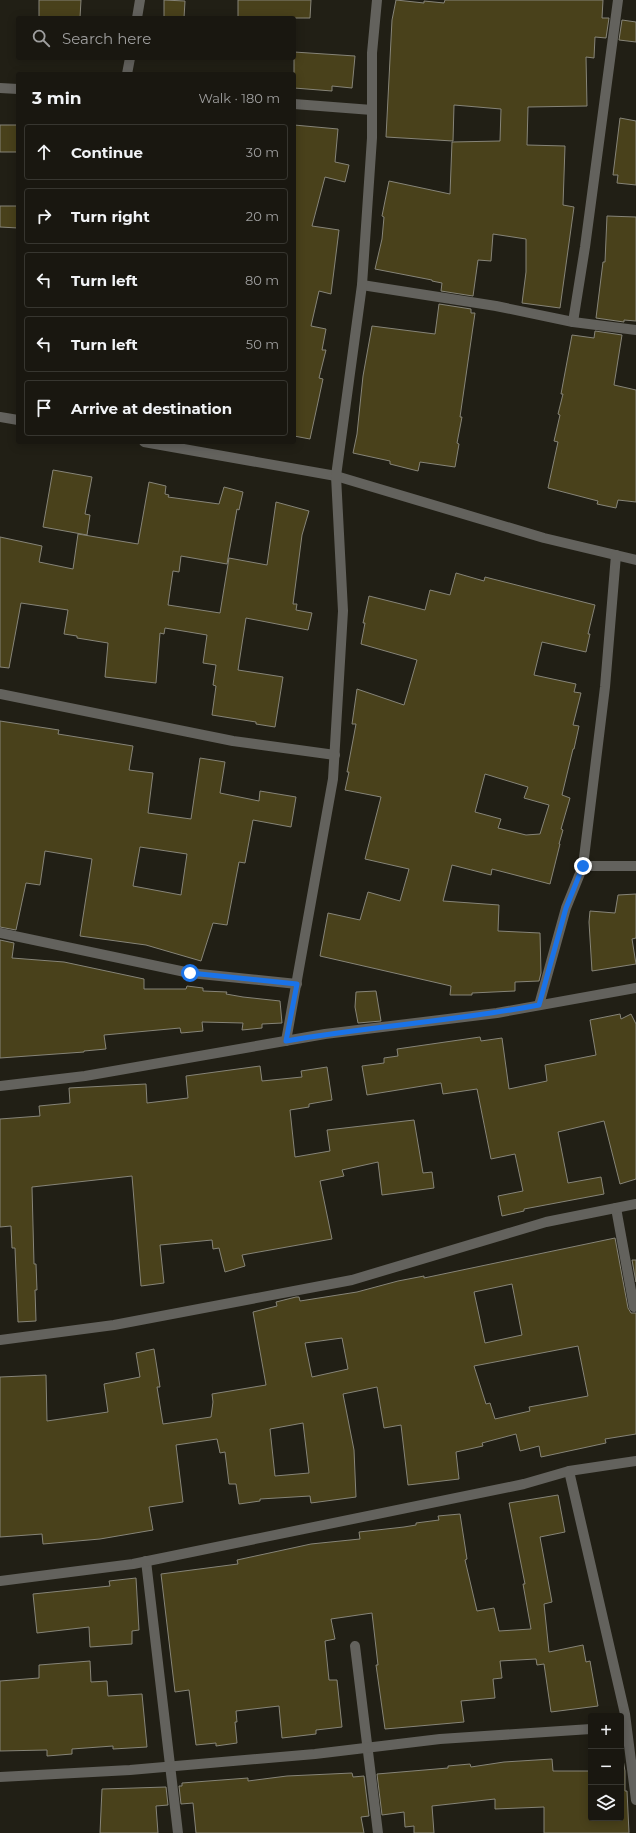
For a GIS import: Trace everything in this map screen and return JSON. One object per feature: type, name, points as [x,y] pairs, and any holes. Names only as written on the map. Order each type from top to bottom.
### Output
[{"type":"street","points":[[137,16],[140,0]]},
{"type":"street","points":[[286,1041],[333,779],[343,611],[336,476],[362,285],[372,138],[372,53],[377,0]]},
{"type":"street","points":[[573,322],[585,247],[618,0]]},
{"type":"street","points":[[127,72],[130,60]]},
{"type":"street","points":[[0,88],[16,89]]},
{"type":"street","points":[[296,104],[372,110]]},
{"type":"street","points":[[362,285],[496,306],[573,322],[636,330]]},
{"type":"street","points":[[0,417],[16,420]]},
{"type":"street","points":[[155,444],[336,476],[544,538],[636,560]]},
{"type":"street","points":[[539,1005],[566,908],[583,866],[603,702],[616,555]]},
{"type":"street","points":[[0,694],[233,741],[334,756]]},
{"type":"street","points":[[583,866],[636,866]]},
{"type":"street","points":[[0,933],[190,973],[297,984]]},
{"type":"street","points":[[0,1086],[85,1076],[325,1034],[496,1013],[636,988]]},
{"type":"street","points":[[0,1340],[114,1325],[352,1280],[546,1222],[636,1204]]},
{"type":"street","points":[[616,1208],[634,1307]]},
{"type":"street","points":[[0,1581],[146,1561],[517,1486],[569,1471],[636,1461]]},
{"type":"street","points":[[569,1471],[628,1726],[636,1800]]},
{"type":"street","points":[[146,1561],[178,1833]]},
{"type":"street","points":[[355,1646],[378,1833]]},
{"type":"street","points":[[0,1777],[170,1767],[367,1748],[440,1739],[588,1729]]},
{"type":"building","points":[[39,0],[81,0],[80,16],[39,16]]},
{"type":"building","points":[[164,0],[185,1],[184,16],[164,16]]},
{"type":"building","points":[[238,0],[311,0],[310,18],[296,18],[296,16],[238,16]]},
{"type":"building","points":[[396,0],[424,3],[424,1],[444,3],[445,0],[603,0],[602,18],[609,18],[606,38],[595,37],[594,58],[586,57],[587,106],[528,107],[527,145],[565,146],[563,205],[574,207],[560,308],[522,303],[526,272],[526,239],[493,234],[491,261],[478,260],[473,296],[441,291],[442,283],[432,280],[375,269],[382,239],[384,217],[382,216],[389,181],[450,194],[452,142],[500,141],[501,109],[454,105],[453,141],[386,137],[392,20]]},
{"type":"building","points":[[622,20],[636,22],[636,42],[619,40]]},
{"type":"building","points":[[296,52],[355,56],[352,88],[332,86],[332,91],[296,88],[296,72],[294,72],[294,60],[296,60]]},
{"type":"building","points":[[620,118],[636,121],[636,185],[617,183],[618,175],[613,175]]},
{"type":"building","points":[[0,125],[16,125],[16,152],[0,152]]},
{"type":"building","points":[[296,125],[338,129],[335,162],[349,165],[345,182],[325,177],[312,226],[339,230],[331,294],[319,291],[311,326],[326,329],[322,350],[326,350],[319,378],[323,379],[310,439],[296,436]]},
{"type":"building","points":[[0,206],[16,206],[16,228],[0,227]]},
{"type":"building","points":[[607,216],[636,217],[636,321],[624,320],[624,322],[596,318],[603,262],[605,262]]},
{"type":"building","points":[[439,304],[471,309],[471,313],[475,313],[460,417],[462,417],[457,443],[459,444],[455,467],[420,462],[418,471],[390,464],[390,461],[353,453],[357,434],[363,376],[372,326],[435,334]]},
{"type":"building","points":[[595,331],[622,335],[614,385],[636,390],[636,502],[618,500],[616,508],[597,504],[598,501],[548,488],[558,442],[554,441],[560,415],[558,414],[563,394],[561,394],[572,335],[594,338]]},
{"type":"building","points":[[53,470],[92,477],[85,514],[90,515],[87,535],[43,527]]},
{"type":"building","points":[[149,482],[166,486],[165,494],[169,495],[168,497],[219,504],[224,487],[243,492],[239,510],[237,509],[227,564],[181,556],[179,572],[173,571],[168,605],[220,613],[229,558],[267,565],[276,502],[309,511],[302,535],[293,604],[297,604],[296,610],[312,613],[308,630],[246,618],[238,670],[283,677],[275,727],[256,724],[256,722],[212,715],[216,686],[213,685],[216,665],[203,663],[207,635],[165,628],[164,634],[160,633],[156,683],[105,677],[108,643],[77,638],[77,636],[64,634],[68,610],[21,603],[9,668],[0,667],[0,537],[42,546],[39,562],[73,569],[78,534],[138,544]]},
{"type":"building","points":[[456,573],[484,581],[485,577],[595,605],[588,634],[590,634],[586,652],[542,642],[534,675],[576,684],[574,692],[581,693],[573,725],[579,726],[562,795],[570,798],[561,829],[563,830],[550,884],[492,869],[491,875],[452,865],[443,901],[499,905],[498,931],[540,933],[541,973],[539,981],[515,982],[515,991],[472,993],[472,995],[450,995],[451,986],[320,956],[328,913],[360,920],[368,892],[400,901],[409,869],[365,859],[381,797],[345,790],[356,724],[352,724],[357,689],[404,705],[417,660],[361,644],[365,623],[363,623],[369,596],[425,610],[430,590],[450,595]],"holes":[[[485,774],[528,787],[524,798],[549,805],[540,834],[526,835],[498,828],[501,819],[475,812]]]},
{"type":"building","points":[[0,721],[59,730],[58,734],[133,746],[129,770],[153,773],[148,813],[191,819],[200,758],[225,762],[220,793],[259,801],[260,791],[296,797],[291,827],[253,820],[245,863],[239,862],[227,925],[213,923],[201,961],[146,945],[80,936],[92,859],[45,851],[40,885],[26,883],[16,930],[0,927]],"holes":[[[140,847],[187,854],[181,895],[133,886]]]},
{"type":"building","points":[[636,894],[636,938],[632,939],[636,964],[592,971],[589,922],[590,911],[615,913],[618,895]]},
{"type":"building","points":[[0,940],[14,943],[12,958],[64,962],[144,979],[144,989],[186,989],[187,986],[203,988],[203,991],[227,992],[226,994],[243,997],[280,1001],[282,1023],[262,1024],[262,1028],[242,1030],[243,1023],[202,1022],[203,1031],[181,1033],[180,1028],[104,1035],[106,1049],[0,1058]]},
{"type":"building","points":[[376,991],[381,1021],[358,1023],[355,1007],[356,992]]},
{"type":"building","points":[[620,1014],[621,1019],[631,1014],[636,1024],[636,1179],[620,1184],[604,1121],[558,1132],[568,1183],[601,1177],[604,1194],[524,1209],[524,1211],[502,1216],[498,1196],[523,1191],[515,1154],[491,1159],[477,1089],[443,1094],[441,1083],[367,1095],[362,1066],[384,1063],[384,1058],[398,1056],[397,1049],[480,1037],[481,1041],[502,1038],[509,1089],[547,1081],[545,1065],[596,1055],[590,1020]]},
{"type":"building","points":[[260,1066],[262,1081],[302,1077],[301,1071],[327,1067],[332,1100],[309,1104],[309,1107],[290,1110],[295,1157],[330,1151],[327,1130],[414,1120],[423,1173],[432,1172],[434,1188],[382,1195],[378,1162],[342,1170],[344,1176],[320,1181],[332,1239],[242,1255],[245,1266],[225,1272],[219,1248],[213,1249],[212,1240],[160,1245],[164,1283],[141,1286],[132,1176],[32,1187],[34,1264],[36,1264],[37,1290],[35,1290],[36,1321],[18,1322],[15,1248],[12,1248],[11,1226],[0,1227],[0,1119],[40,1116],[39,1106],[70,1103],[69,1088],[146,1084],[147,1103],[188,1098],[186,1076]]},
{"type":"building","points":[[615,1238],[628,1308],[631,1313],[636,1313],[636,1434],[605,1439],[606,1443],[541,1457],[539,1446],[520,1451],[516,1434],[482,1443],[483,1446],[456,1452],[459,1479],[408,1485],[401,1425],[384,1428],[377,1387],[343,1394],[354,1450],[356,1497],[311,1503],[310,1496],[260,1499],[260,1501],[239,1504],[236,1484],[229,1484],[225,1452],[220,1453],[217,1439],[176,1445],[183,1502],[149,1507],[153,1530],[100,1539],[43,1544],[42,1534],[0,1537],[0,1377],[46,1375],[47,1421],[108,1412],[104,1384],[140,1377],[136,1353],[154,1349],[160,1387],[157,1387],[163,1424],[211,1417],[213,1402],[212,1394],[266,1385],[253,1312],[277,1306],[276,1302],[296,1297],[299,1297],[300,1301],[357,1292],[424,1276],[424,1278]],"holes":[[[512,1284],[522,1335],[485,1343],[474,1292]],[[342,1338],[348,1369],[312,1377],[305,1343]],[[578,1346],[588,1396],[529,1407],[530,1411],[495,1419],[490,1403],[486,1404],[474,1366]],[[303,1423],[309,1473],[275,1476],[270,1429]]]},
{"type":"building","points":[[632,1260],[636,1260],[636,1282]]},
{"type":"building","points":[[558,1495],[565,1532],[540,1537],[552,1602],[544,1604],[549,1652],[583,1645],[586,1662],[590,1661],[598,1706],[551,1712],[544,1664],[537,1665],[536,1659],[500,1661],[502,1678],[493,1679],[495,1698],[461,1701],[464,1722],[385,1729],[376,1665],[378,1665],[372,1613],[331,1619],[335,1639],[325,1641],[329,1680],[337,1680],[342,1727],[316,1730],[316,1734],[282,1738],[279,1706],[236,1711],[237,1722],[235,1722],[237,1743],[216,1746],[216,1743],[196,1745],[189,1690],[175,1692],[161,1574],[238,1564],[237,1560],[311,1544],[360,1539],[359,1532],[416,1525],[416,1523],[439,1520],[438,1516],[460,1514],[467,1559],[465,1560],[477,1611],[494,1608],[499,1631],[531,1629],[523,1584],[525,1584],[509,1503]]},
{"type":"building","points":[[136,1578],[139,1630],[132,1631],[132,1644],[90,1647],[89,1627],[37,1633],[33,1594],[110,1586],[109,1581]]},
{"type":"building","points":[[90,1661],[91,1682],[107,1681],[108,1696],[142,1694],[147,1747],[113,1749],[113,1746],[72,1749],[72,1754],[47,1756],[47,1750],[0,1751],[0,1681],[39,1678],[39,1665]]},
{"type":"building","points":[[552,1759],[553,1771],[588,1771],[588,1821],[624,1821],[624,1765],[629,1833],[544,1833],[544,1807],[495,1809],[495,1799],[432,1806],[434,1833],[414,1833],[414,1826],[405,1827],[404,1812],[382,1815],[377,1774],[448,1768],[448,1766],[470,1764],[471,1767],[504,1762]]},
{"type":"building","points":[[352,1773],[353,1777],[364,1776],[369,1816],[361,1817],[364,1833],[196,1833],[193,1803],[181,1804],[179,1786],[182,1786],[182,1783],[248,1778],[248,1781],[287,1776]]},
{"type":"building","points":[[166,1787],[168,1805],[156,1806],[158,1833],[100,1833],[102,1789]]},
{"type":"route","points":[[190,973],[297,984],[286,1041],[325,1034],[496,1013],[539,1005],[566,908],[583,866]]}]
